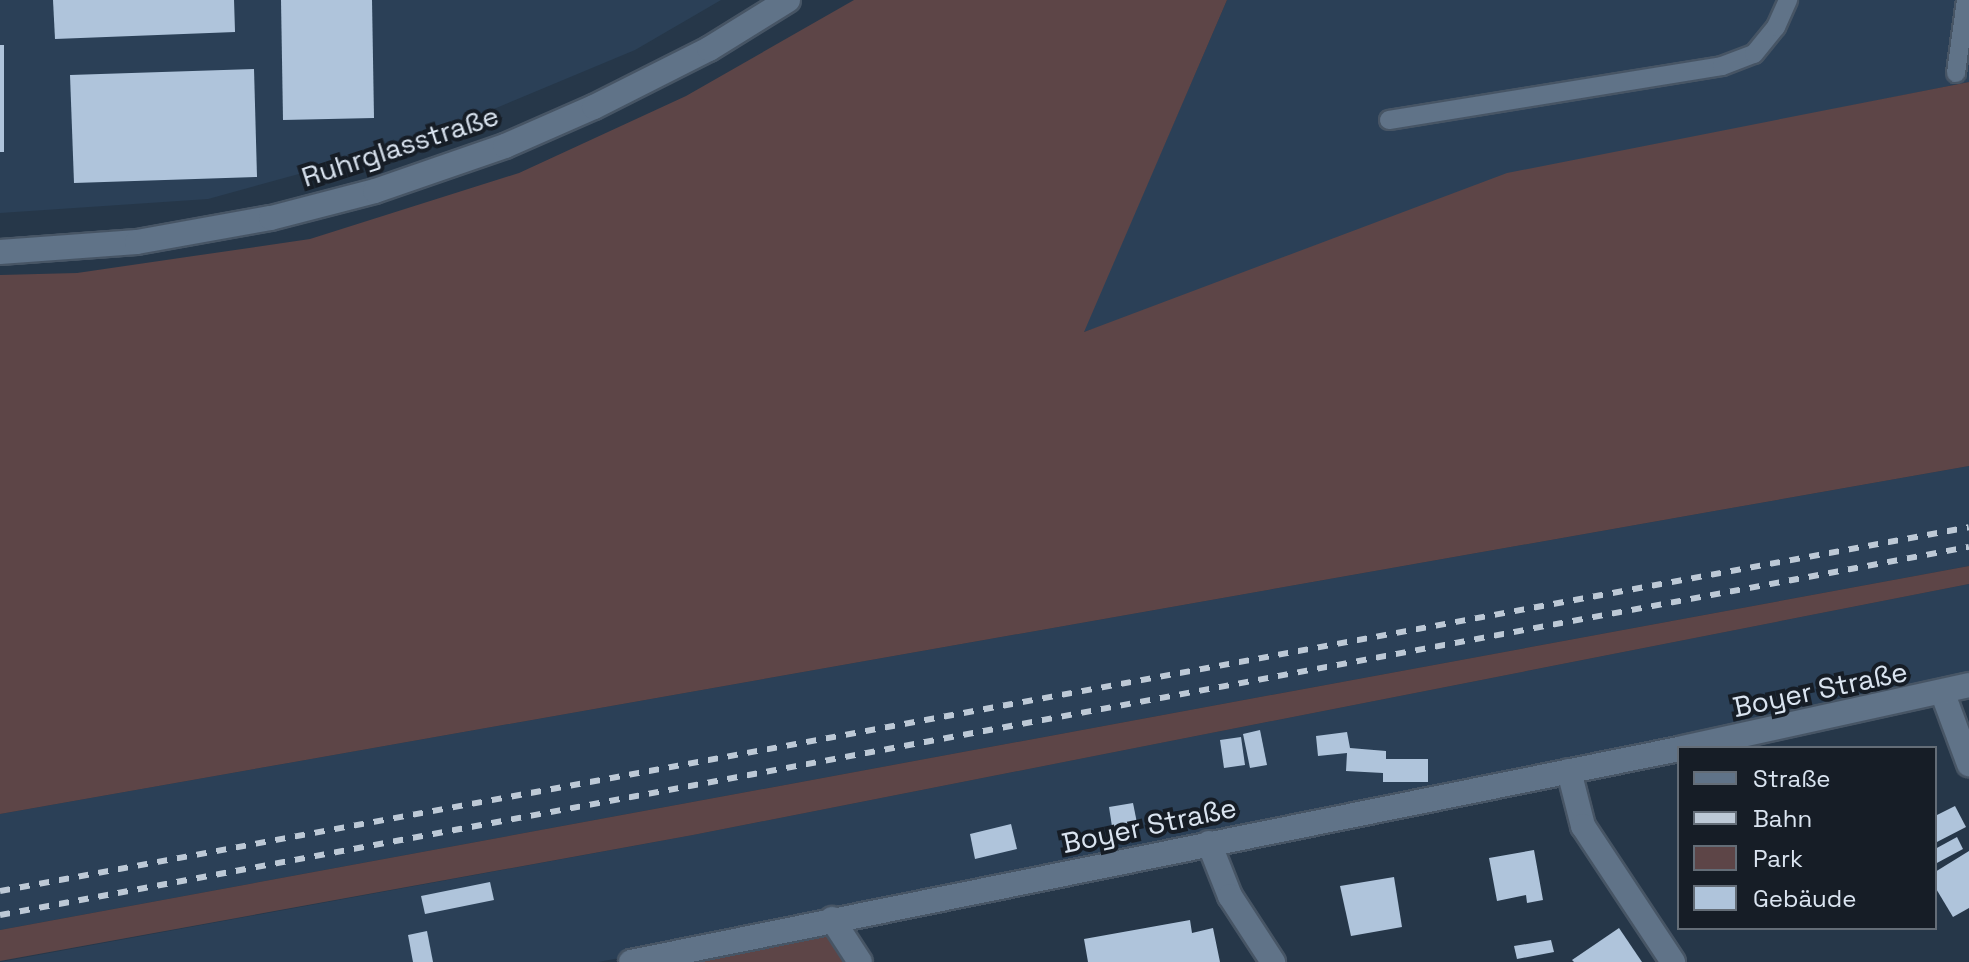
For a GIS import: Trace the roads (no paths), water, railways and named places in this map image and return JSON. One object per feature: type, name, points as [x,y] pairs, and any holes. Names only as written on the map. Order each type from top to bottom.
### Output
[{"type":"street","name":"Ruhrglasstraße","points":[[0,252],[137,242],[271,218],[375,191],[505,146],[594,107],[709,49],[788,0]]},
{"type":"street","name":"Boyer Straße","points":[[1691,746],[1943,694],[1969,685]]},
{"type":"street","points":[[1943,694],[1969,764]]},
{"type":"street","name":"Boyer Straße","points":[[631,962],[1677,749]]},
{"type":"street","points":[[1569,771],[1583,826],[1673,962]]},
{"type":"street","points":[[1209,843],[1230,896],[1273,962]]},
{"type":"street","points":[[832,919],[860,962]]},
{"type":"lane","points":[[1389,120],[1722,66],[1754,54],[1776,27],[1788,0]]},
{"type":"lane","points":[[1956,73],[1966,0]]},
{"type":"railway","points":[[0,891],[1969,527]]},
{"type":"railway","points":[[0,915],[1969,547]]}]
